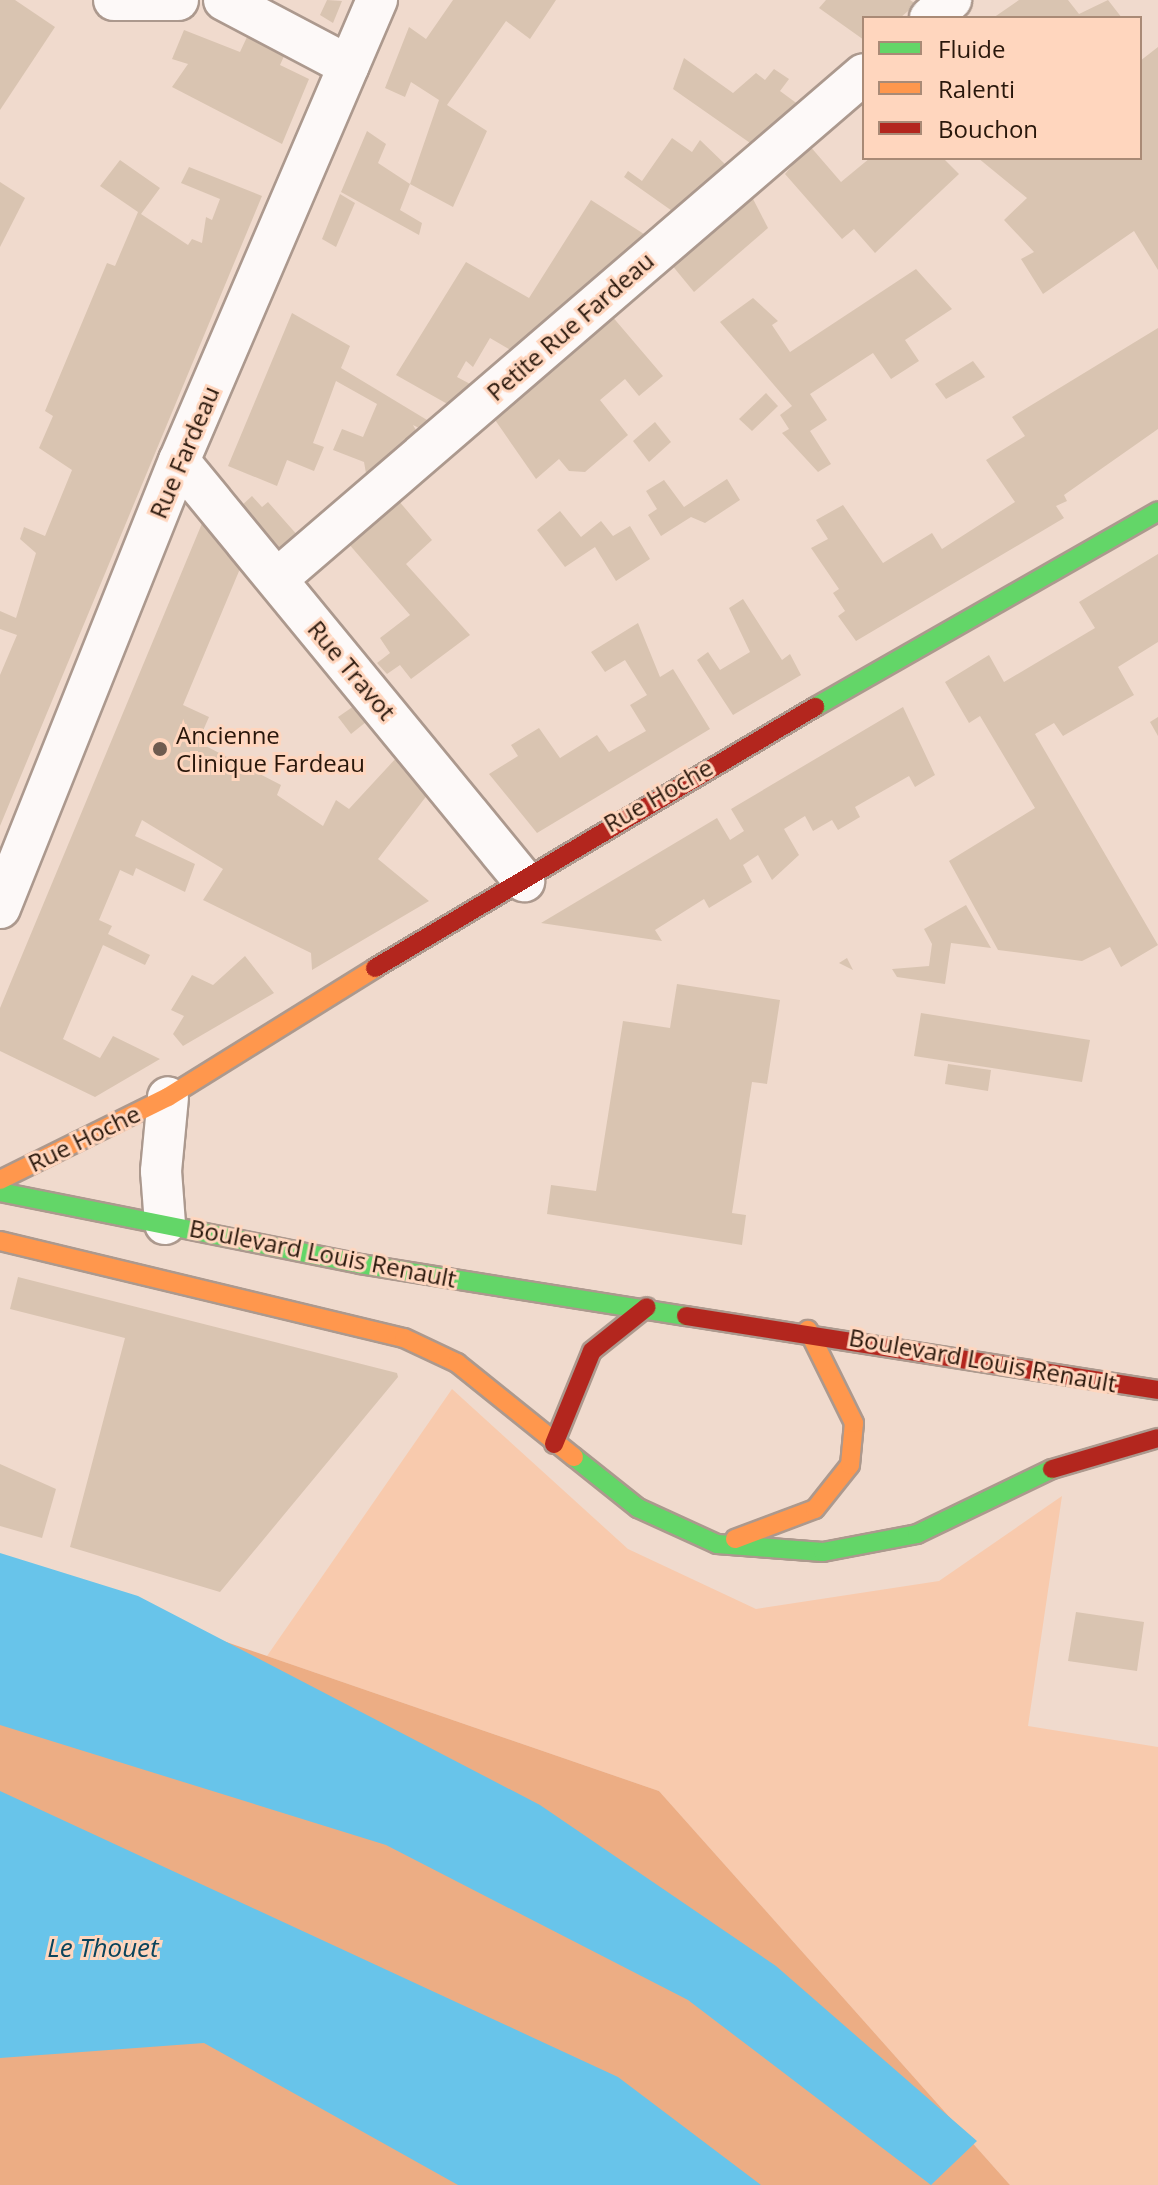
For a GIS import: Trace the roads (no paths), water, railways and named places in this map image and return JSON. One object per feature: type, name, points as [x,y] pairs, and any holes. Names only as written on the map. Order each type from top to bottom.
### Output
[{"type":"main road","name":"Rue Hoche","points":[[0,1180],[168,1097],[847,684],[946,637],[1158,511]]},
{"type":"main road","name":"Boulevard Louis Renault","points":[[0,1192],[360,1264],[808,1330],[1158,1390]]},
{"type":"main road","points":[[0,1241],[404,1338],[457,1363],[554,1444],[638,1508],[717,1544],[823,1552],[874,1547],[917,1534],[1054,1468],[1158,1438]]},
{"type":"main road","points":[[554,1444],[592,1351],[647,1307]]},
{"type":"main road","name":"Boulevard Louis Renault","points":[[717,1544],[815,1509],[850,1465],[854,1423],[808,1330]]},
{"type":"street","points":[[114,0],[178,0]]},
{"type":"street","points":[[224,0],[349,66]]},
{"type":"street","name":"Rue Fardeau","points":[[0,908],[179,461],[377,0]]},
{"type":"street","points":[[932,16],[951,0]]},
{"type":"street","name":"Petite Rue Fardeau","points":[[277,579],[862,76]]},
{"type":"street","name":"Rue Travot","points":[[179,461],[524,881]]},
{"type":"street","name":"Rue Hoche","points":[[165,1224],[161,1171],[168,1097]]},
{"type":"water","points":[[0,1553],[138,1596],[540,1805],[776,1966],[977,2141],[931,2185],[688,2000],[386,1845],[0,1725]]},
{"type":"water","name":"Le Thouet","points":[[0,1791],[618,2077],[761,2185],[458,2185],[204,2043],[0,2058]]},
{"type":"place","name":"Ancienne Clinique Fardeau","points":[[160,749]]}]
